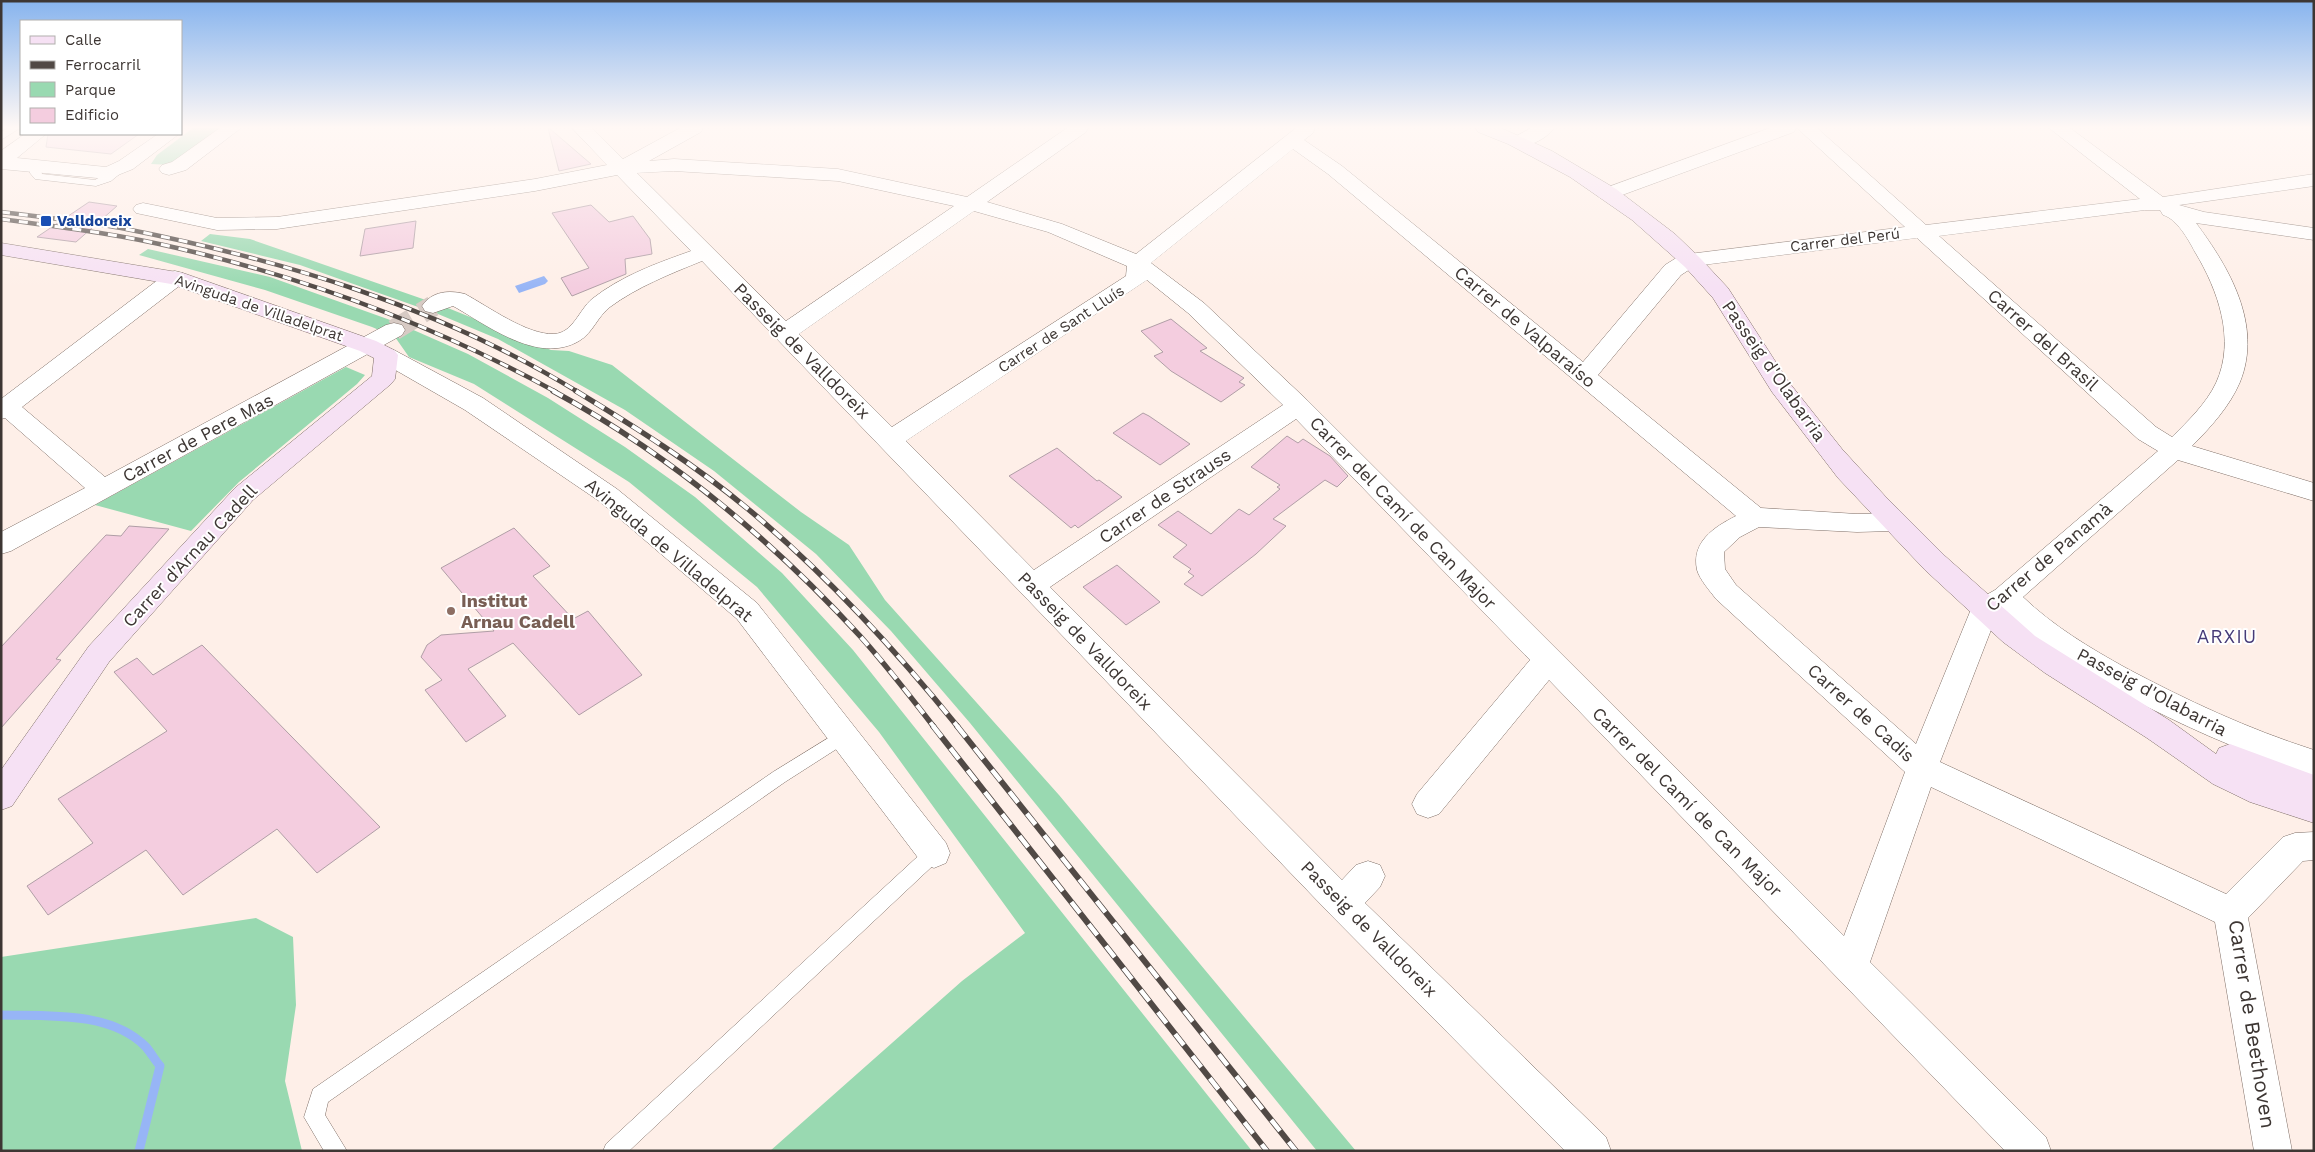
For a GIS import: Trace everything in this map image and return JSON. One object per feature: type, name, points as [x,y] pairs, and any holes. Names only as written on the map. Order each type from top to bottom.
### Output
[{"type":"main road","name":"Passeig d'Olabarria","points":[[1588,182],[1658,232],[1713,285],[1733,311],[1761,357],[1819,438],[1893,522],[1994,604],[2026,645],[2152,725],[2216,770],[2310,817]]},
{"type":"main road","name":"Avinguda de Villadelprat","points":[[1,249],[175,278],[383,343]]},
{"type":"main road","name":"Carrer d'Arnau Cadell","points":[[1,796],[99,654],[244,494],[383,379],[383,343]]},
{"type":"street","points":[[143,208],[217,224],[277,223],[555,182]]},
{"type":"street","name":"Passeig de Valldoreix","points":[[635,182],[1343,904],[1592,1151]]},
{"type":"street","name":"Carrer del Camí de Can Major","points":[[870,182],[969,203],[1055,228],[1138,262],[1196,308],[1298,406],[2032,1151]]},
{"type":"street","points":[[785,333],[1000,182]]},
{"type":"street","points":[[1138,262],[1240,182]]},
{"type":"street","name":"Carrer de Valparaíso","points":[[1349,182],[1755,517]]},
{"type":"street","points":[[1607,194],[1640,182]]},
{"type":"street","name":"Carrer del Brasil","points":[[1867,182],[2147,433],[2175,450],[2314,492]]},
{"type":"street","points":[[2135,182],[2168,205],[2202,218],[2314,234]]},
{"type":"street","name":"Carrer del Perú","points":[[1584,376],[1673,270],[1689,260],[2144,204],[2168,205],[2304,182]]},
{"type":"street","name":"Carrer de Panamà","points":[[1850,968],[1922,768],[1994,604],[2175,450],[2226,390],[2234,367],[2236,338],[2232,306],[2206,250],[2168,205]]},
{"type":"street","points":[[433,306],[443,299],[457,299],[527,337],[539,341],[556,340],[571,337],[581,328],[598,306],[617,292],[652,273],[704,253]]},
{"type":"street","name":"Carrer de Sant Lluís","points":[[890,440],[1137,279],[1138,262]]},
{"type":"street","points":[[103,489],[4,409],[175,278]]},
{"type":"street","name":"Carrer de Pere Mas","points":[[1,544],[383,343]]},
{"type":"street","name":"Avinguda de Villadelprat","points":[[383,343],[608,495],[747,612],[934,853]]},
{"type":"street","name":"Carrer de Strauss","points":[[1031,586],[1298,406]]},
{"type":"street","points":[[1755,517],[1857,523],[1893,522]]},
{"type":"street","name":"Carrer de Cadis","points":[[1755,517],[1731,530],[1710,549],[1711,571],[1726,592],[1922,768],[2230,913]]},
{"type":"street","name":"Passeig d'Olabarria","points":[[1994,604],[2138,688],[2246,740],[2314,763]]},
{"type":"street","points":[[1428,804],[1547,660]]},
{"type":"street","name":"Carrer de Beethoven","points":[[2273,1151],[2230,913],[2295,847],[2310,817]]},
{"type":"street","points":[[1343,904],[1368,876]]},
{"type":"lane","points":[[336,1151],[314,1116],[320,1096],[771,782],[844,736]]},
{"type":"lane","points":[[613,1151],[934,853]]},
{"type":"green space","points":[[210,234],[250,239],[443,306],[551,350],[569,351],[612,365],[801,512],[849,545],[885,600],[1059,795],[1356,1151],[1317,1151],[970,723],[891,631],[816,554],[714,471],[625,410],[498,339],[438,314],[300,265],[201,241]]},
{"type":"green space","points":[[148,249],[270,277],[393,321],[468,354],[548,398],[625,447],[695,497],[782,573],[853,650],[1252,1151],[770,1151],[962,981],[1025,933],[879,732],[757,587],[629,482],[474,384],[409,357],[395,337],[372,327],[265,290],[139,255]]},
{"type":"green space","points":[[346,367],[365,375],[357,384],[239,482],[191,531],[95,505]]},
{"type":"green space","points":[[256,918],[293,937],[296,1005],[285,1081],[302,1151],[1,1151],[1,957]]},
{"type":"water","points":[[544,276],[548,281],[545,284],[519,293],[515,286]]},
{"type":"building","points":[[89,202],[117,206],[76,242],[37,237]]},
{"type":"building","points":[[591,205],[609,222],[633,216],[650,239],[652,254],[625,259],[626,274],[572,296],[561,278],[589,268],[552,213]]},
{"type":"building","points":[[416,221],[413,248],[360,256],[365,229]]},
{"type":"building","points":[[1171,319],[1207,348],[1200,351],[1244,378],[1239,382],[1245,385],[1221,402],[1171,371],[1154,356],[1163,352],[1141,331]]},
{"type":"building","points":[[1143,413],[1190,444],[1160,465],[1113,433]]},
{"type":"building","points":[[1287,436],[1298,443],[1303,439],[1330,456],[1348,476],[1337,487],[1325,480],[1273,519],[1286,526],[1256,554],[1202,596],[1184,584],[1194,576],[1188,572],[1191,569],[1173,557],[1187,545],[1158,525],[1178,511],[1211,534],[1239,509],[1249,515],[1280,489],[1277,487],[1280,485],[1251,467]]},
{"type":"building","points":[[1057,448],[1097,481],[1099,480],[1122,497],[1078,528],[1075,525],[1071,528],[1009,476]]},
{"type":"building","points":[[129,526],[169,529],[56,659],[61,660],[1,728],[1,647],[106,535],[121,536]]},
{"type":"building","points":[[514,528],[550,566],[533,576],[573,619],[588,611],[642,675],[579,715],[513,643],[468,669],[506,716],[466,742],[425,690],[442,680],[421,657],[427,645],[441,635],[494,631],[441,568]]},
{"type":"building","points":[[1117,565],[1160,602],[1126,625],[1083,587]]},
{"type":"building","points":[[202,645],[380,827],[317,873],[277,829],[183,895],[146,850],[48,915],[27,886],[93,843],[58,799],[167,731],[114,672],[137,658],[153,675]]},
{"type":"waterway","points":[[1,1015],[58,1016],[97,1021],[132,1035],[146,1047],[160,1066],[139,1151]]},
{"type":"tunnel","points":[[394,330],[433,306]]},
{"type":"railway","points":[[1,212],[121,228],[180,240],[299,271],[414,311],[471,335],[525,362],[578,392]]},
{"type":"railway","points":[[1,219],[89,231],[155,243],[227,260],[275,274],[371,307],[418,326],[465,346],[556,392]]},
{"type":"railway","points":[[553,391],[637,442],[677,470],[754,532],[826,600],[860,636],[889,669],[934,727]]},
{"type":"railway","points":[[576,391],[685,461],[728,492],[777,534],[805,559],[884,640],[958,727]]},
{"type":"railway","points":[[933,726],[1267,1151]]},
{"type":"railway","points":[[957,726],[1296,1151]]},
{"type":"place","name":"Valldoreix","points":[[46,221]]},
{"type":"place","name":"Institut Arnau Cadell","points":[[451,611]]},
{"type":"district","name":"ARXIU","points":[[2227,636]]}]
